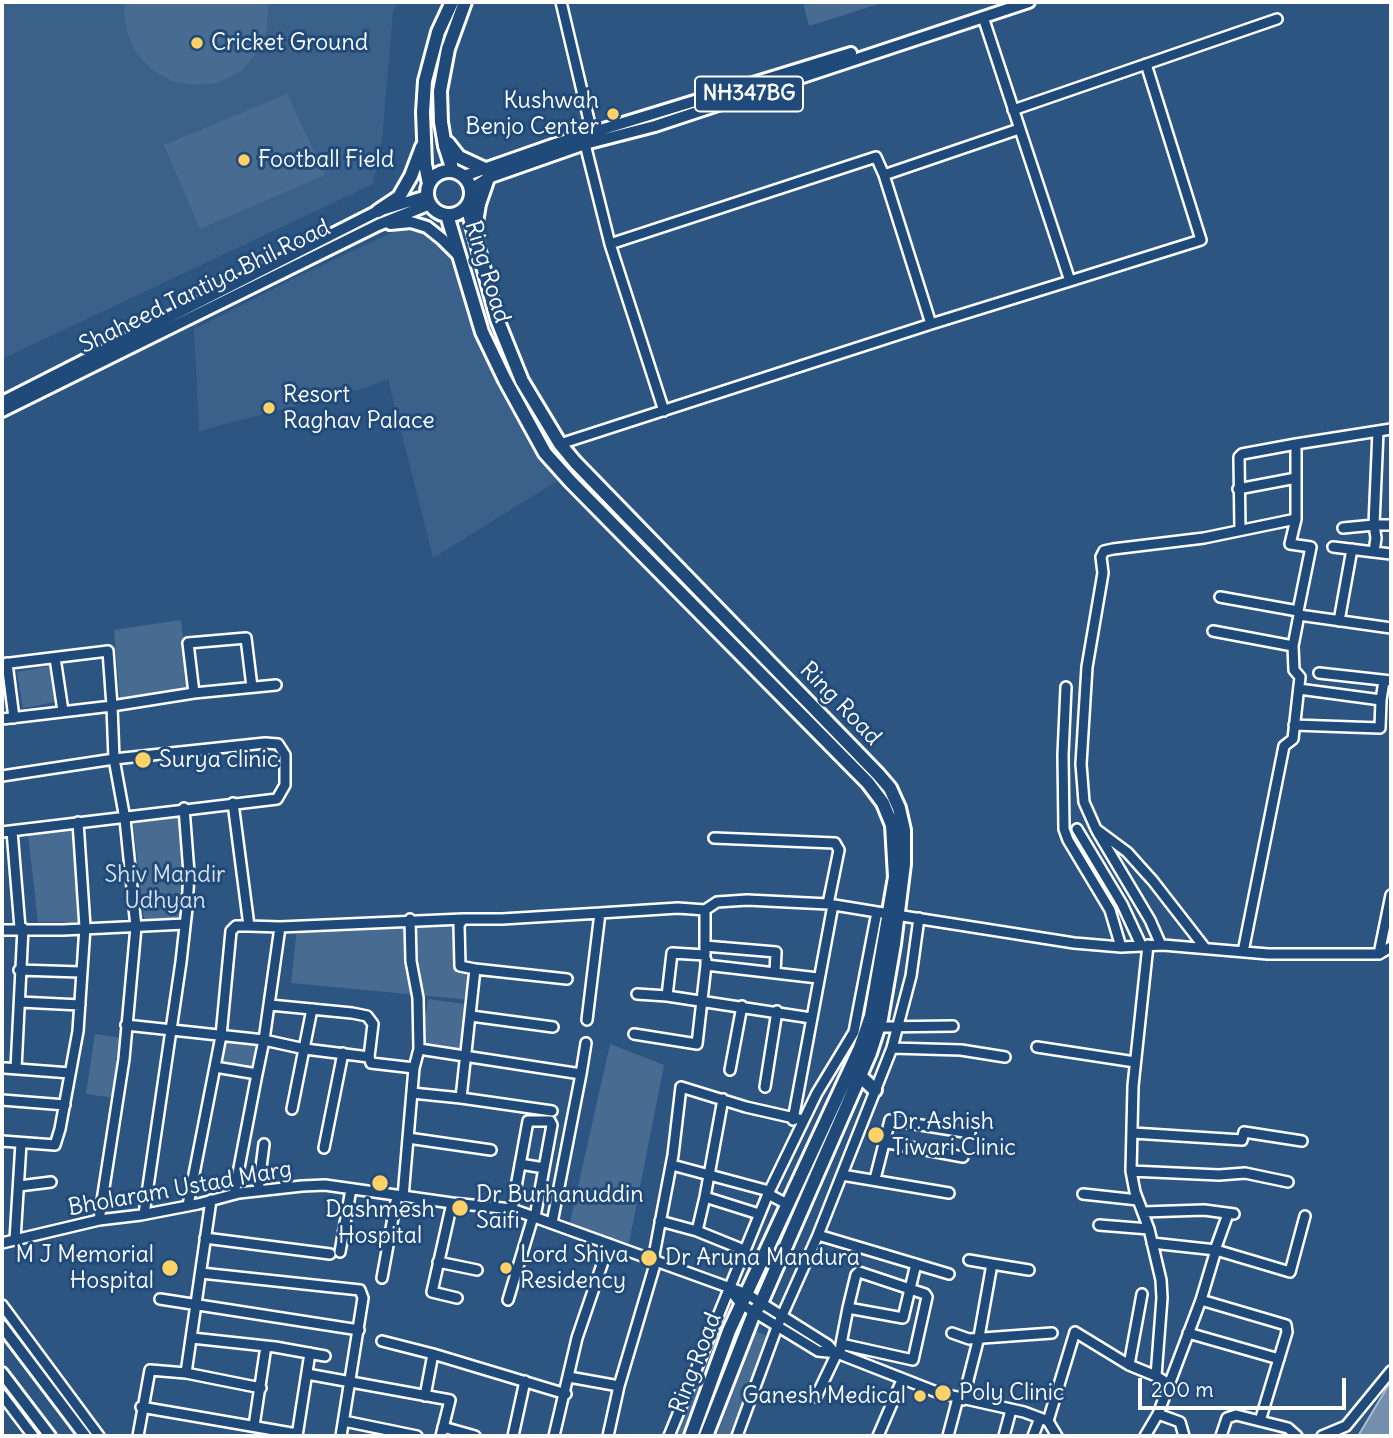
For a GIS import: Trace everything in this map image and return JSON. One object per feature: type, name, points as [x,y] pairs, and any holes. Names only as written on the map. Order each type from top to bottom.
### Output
[{"type":"highway","points":[[452,2],[438,32],[425,80],[423,112],[428,195],[437,212],[447,215],[458,213],[467,205],[471,189],[458,174],[441,122],[440,91],[448,48],[465,2]]},
{"type":"highway","points":[[448,48],[443,104],[447,141],[459,157],[487,174],[479,204],[475,237]]},
{"type":"highway","points":[[378,218],[399,197],[411,176],[424,142]]},
{"type":"highway","points":[[428,195],[439,173],[458,174]]},
{"type":"highway","name":"Ring Road","points":[[467,205],[497,319],[522,381],[561,444],[575,462],[764,654],[890,788],[899,808],[904,830],[904,864],[888,914],[878,1027],[860,1076],[757,1308],[706,1436]]},
{"type":"highway","name":"Ring Road","points":[[447,215],[482,331],[545,453],[590,502],[868,783],[883,803],[892,825],[895,877],[871,1016],[860,1048],[744,1299],[691,1436]]},
{"type":"highway","points":[[860,1076],[876,1090]]},
{"type":"main road","name":"NH347BG","points":[[471,189],[487,174],[592,133],[1002,5],[1029,2]]},
{"type":"main road","name":"NH347BG","points":[[458,174],[487,174],[656,126],[983,17],[1002,5]]},
{"type":"main road","points":[[2,402],[428,195]]},
{"type":"main road","points":[[378,218],[427,227],[459,256]]},
{"type":"main road","name":"Shaheed Tantiya Bhil Road","points":[[2,411],[243,286]]},
{"type":"main road","points":[[2,1326],[85,1436]]},
{"type":"main road","points":[[4,1380],[50,1436]]},
{"type":"street","points":[[561,2],[592,133]]},
{"type":"street","points":[[983,17],[1070,281]]},
{"type":"street","points":[[1013,110],[1277,19]]},
{"type":"street","points":[[561,444],[1200,240],[1146,64]]},
{"type":"street","points":[[884,175],[1019,129]]},
{"type":"street","points":[[585,144],[610,244],[664,411]]},
{"type":"street","points":[[610,244],[876,157],[931,324]]},
{"type":"street","points":[[1240,530],[1237,463],[1242,454],[1391,429]]},
{"type":"street","points":[[1374,552],[1378,431]]},
{"type":"street","points":[[1243,952],[1284,746],[1293,739],[1299,689],[1300,677],[1294,670],[1293,646],[1311,547],[1290,544],[1296,519],[1296,444]]},
{"type":"street","points":[[1238,489],[1296,478]]},
{"type":"street","points":[[1161,945],[1150,920],[1096,829],[1084,802],[1080,764],[1087,667],[1103,573],[1101,557],[1104,551],[1113,549],[1204,538],[1296,519]]},
{"type":"street","points":[[1343,528],[1391,525]]},
{"type":"street","points":[[1334,547],[1391,554]]},
{"type":"street","points":[[1339,621],[1352,549]]},
{"type":"street","points":[[1220,597],[1339,621],[1391,628]]},
{"type":"street","points":[[1213,631],[1293,646]]},
{"type":"street","points":[[194,693],[188,643],[246,638],[252,687]]},
{"type":"street","points":[[14,718],[4,663],[108,651],[114,759],[125,819],[136,927],[124,1059],[99,1220]]},
{"type":"street","points":[[54,658],[63,711]]},
{"type":"street","points":[[1294,725],[1380,727],[1381,700],[1388,681],[1320,673]]},
{"type":"street","points":[[2,719],[194,693],[276,685]]},
{"type":"street","points":[[1066,687],[1064,829],[1110,909],[1121,947]]},
{"type":"street","points":[[1299,689],[1381,700]]},
{"type":"street","points":[[2,776],[114,759],[265,743],[278,744],[285,755],[285,785],[277,799],[184,808],[125,819],[2,832]]},
{"type":"street","points":[[233,803],[249,926]]},
{"type":"street","points":[[144,1214],[185,924],[189,873],[184,808]]},
{"type":"street","points":[[2,1141],[55,1145],[65,1105],[80,1005],[80,972],[85,927],[78,822]]},
{"type":"street","points":[[1077,829],[1145,945],[1135,1062],[1131,1171],[1161,1280],[1156,1376]]},
{"type":"street","points":[[1096,829],[1127,852],[1205,948]]},
{"type":"street","points":[[12,831],[21,928],[16,1069]]},
{"type":"street","points":[[714,838],[835,843],[839,850],[811,1018],[798,1120]]},
{"type":"street","points":[[1379,954],[1391,895]]},
{"type":"street","points":[[188,1206],[220,1036],[231,931],[236,926],[280,927],[410,919],[502,919],[678,908],[705,910],[717,902],[747,900],[831,904],[1074,943],[1121,947],[1161,945],[1268,954],[1379,954],[1391,947]]},
{"type":"street","points":[[634,1034],[697,1044],[706,965],[705,910]]},
{"type":"street","points":[[587,1020],[600,913]]},
{"type":"street","points":[[669,1436],[798,1120],[854,1032],[888,914]]},
{"type":"street","points":[[737,1436],[777,1327],[818,1235],[892,1048],[911,976],[919,918]]},
{"type":"street","points":[[382,1278],[400,1196],[414,1068],[419,1049],[418,998],[411,961],[410,919]]},
{"type":"street","points":[[463,919],[459,925],[460,966],[567,979]]},
{"type":"street","points":[[2,930],[185,924]]},
{"type":"street","points":[[234,1194],[264,1040],[280,927]]},
{"type":"street","points":[[667,996],[672,954],[705,950],[776,952],[775,973]]},
{"type":"street","points":[[706,965],[818,978]]},
{"type":"street","points":[[461,1098],[475,969]]},
{"type":"street","points":[[19,970],[80,972]]},
{"type":"street","points":[[637,994],[703,1000],[811,1018]]},
{"type":"street","points":[[20,1002],[80,1005]]},
{"type":"street","points":[[270,1005],[352,1013],[371,1018],[371,1063],[414,1068]]},
{"type":"street","points":[[730,1070],[742,1006]]},
{"type":"street","points":[[292,1109],[312,1009]]},
{"type":"street","points":[[765,1087],[777,1012]]},
{"type":"street","points":[[471,1016],[553,1027]]},
{"type":"street","points":[[126,1025],[264,1040],[369,1058]]},
{"type":"street","points":[[878,1027],[953,1026]]},
{"type":"street","points":[[552,1223],[586,1043]]},
{"type":"street","points":[[1037,1046],[1135,1062]]},
{"type":"street","points":[[892,1048],[961,1050],[1005,1057]]},
{"type":"street","points":[[419,1049],[581,1074]]},
{"type":"street","points":[[324,1148],[343,1053]]},
{"type":"street","points":[[215,1067],[257,1074]]},
{"type":"street","points":[[5,1068],[70,1073]]},
{"type":"street","points":[[608,1436],[619,1387],[656,1261],[654,1255],[672,1165],[681,1087],[798,1120]]},
{"type":"street","points":[[412,1093],[552,1111]]},
{"type":"street","points":[[697,1231],[723,1099]]},
{"type":"street","points":[[2,1100],[65,1105]]},
{"type":"street","points":[[875,1179],[889,1122],[893,1120],[970,1133]]},
{"type":"street","points":[[508,1300],[534,1217],[552,1125],[550,1121],[528,1121],[512,1209]]},
{"type":"street","points":[[1132,1133],[1242,1140],[1244,1132],[1302,1141]]},
{"type":"street","points":[[408,1138],[491,1150]]},
{"type":"street","points":[[883,1142],[963,1157]]},
{"type":"street","points":[[15,1240],[21,1143]]},
{"type":"street","points":[[258,1191],[264,1144]]},
{"type":"street","points":[[520,1164],[544,1168]]},
{"type":"street","points":[[672,1165],[769,1193],[787,1204]]},
{"type":"street","points":[[1131,1171],[1219,1175],[1245,1173],[1288,1182]]},
{"type":"street","points":[[842,1175],[949,1193]]},
{"type":"street","points":[[19,1186],[51,1182]]},
{"type":"street","name":"Bholaram Ustad Marg","points":[[2,1243],[99,1220],[188,1206],[234,1194],[326,1185],[512,1209],[729,1289],[757,1308]]},
{"type":"street","points":[[205,1238],[335,1253],[351,1189]]},
{"type":"street","points":[[1083,1194],[1138,1200]]},
{"type":"street","points":[[705,1197],[759,1214]]},
{"type":"street","points":[[186,1373],[211,1200]]},
{"type":"street","points":[[452,1203],[432,1292],[457,1298]]},
{"type":"street","points":[[1143,1212],[1204,1210],[1231,1214],[1215,1250],[1201,1300],[1158,1414],[1145,1436]]},
{"type":"street","points":[[1152,1243],[1215,1250],[1290,1272],[1305,1216]]},
{"type":"street","points":[[660,1221],[697,1231],[744,1250]]},
{"type":"street","points":[[1099,1225],[1149,1229]]},
{"type":"street","points":[[818,1235],[949,1274]]},
{"type":"street","points":[[554,1436],[577,1338],[608,1244]]},
{"type":"street","points":[[969,1260],[1029,1270]]},
{"type":"street","points":[[439,1262],[477,1270]]},
{"type":"street","points":[[848,1308],[903,1318],[916,1264]]},
{"type":"street","points":[[948,1436],[979,1337],[992,1264]]},
{"type":"street","points":[[757,1308],[777,1327],[818,1351],[838,1351],[913,1360],[927,1297],[925,1294],[859,1272],[856,1275],[838,1351],[816,1397]]},
{"type":"street","points":[[201,1273],[360,1290],[363,1298],[359,1329],[341,1436]]},
{"type":"street","points":[[1129,1365],[1142,1294]]},
{"type":"street","points":[[160,1299],[359,1329]]},
{"type":"street","points":[[1201,1300],[1283,1323],[1287,1332],[1260,1421]]},
{"type":"street","points":[[2,1305],[99,1436]]},
{"type":"street","points":[[757,1308],[782,1317],[838,1351],[902,1380],[960,1399],[1011,1409],[1044,1420],[1057,1436]]},
{"type":"street","points":[[1033,1436],[1044,1420],[1075,1332],[1129,1365],[1169,1384]]},
{"type":"street","points":[[952,1333],[969,1339],[1052,1333]]},
{"type":"street","points":[[1188,1333],[1279,1359]]},
{"type":"street","points":[[192,1338],[325,1356]]},
{"type":"street","points":[[382,1341],[566,1394]]},
{"type":"street","points":[[254,1426],[266,1346]]},
{"type":"street","points":[[141,1407],[297,1435],[310,1353]]},
{"type":"street","points":[[425,1396],[433,1354]]},
{"type":"street","points":[[138,1436],[141,1407],[150,1370],[186,1373],[261,1388]]},
{"type":"street","points":[[1322,1436],[1346,1426],[1391,1371]]},
{"type":"street","points":[[307,1374],[450,1400],[442,1432],[474,1436]]},
{"type":"street","points":[[569,1377],[619,1387]]},
{"type":"street","points":[[878,1436],[902,1380]]},
{"type":"street","points":[[513,1436],[525,1381]]},
{"type":"street","points":[[2,1395],[33,1436]]},
{"type":"street","points":[[1004,1436],[1011,1409]]},
{"type":"street","points":[[1158,1414],[1180,1422],[1184,1436]]},
{"type":"street","points":[[1221,1436],[1224,1423],[1230,1415],[1288,1428],[1297,1436]]},
{"type":"street","points":[[344,1421],[417,1436]]},
{"type":"shaded area","points":[[2,2],[398,2],[393,11],[382,140],[373,184],[2,359]]},
{"type":"shaded area","points":[[406,226],[439,233],[511,410],[557,481],[433,558],[388,379],[365,388],[199,431],[194,329]]},
{"type":"shaded area","points":[[1391,1381],[1391,1436],[1358,1436]]},
{"type":"green space","name":"Cricket Ground","points":[[126,2],[268,2],[267,30],[257,53],[240,72],[217,83],[194,85],[172,81],[152,70],[136,53],[127,32],[124,9]]},
{"type":"green space","points":[[803,2],[885,2],[809,26]]},
{"type":"green space","name":"Football Field","points":[[287,94],[325,175],[200,229],[164,145]]},
{"type":"green space","points":[[181,620],[189,692],[120,699],[114,630]]},
{"type":"green space","points":[[54,665],[60,701],[23,708],[17,672]]},
{"type":"green space","name":"Shiv Mandir Udhyan","points":[[180,814],[194,919],[144,920],[133,821]]},
{"type":"green space","points":[[72,829],[86,922],[38,922],[28,834]]},
{"type":"green space","points":[[457,921],[456,965],[473,973],[471,1000],[291,983],[297,929]]},
{"type":"green space","points":[[428,999],[471,1005],[466,1049],[422,1045]]},
{"type":"green space","points":[[95,1034],[122,1038],[114,1098],[86,1094]]},
{"type":"green space","points":[[221,1038],[259,1043],[256,1069],[218,1064]]},
{"type":"green space","points":[[610,1044],[664,1065],[629,1243],[569,1227]]},
{"type":"green space","points":[[730,1300],[735,1306],[686,1436],[674,1436]]},
{"type":"green space","points":[[754,1330],[768,1337],[729,1436],[717,1436]]},
{"type":"place","name":"Cricket Ground","points":[[197,43]]},
{"type":"place","name":"Kushwah Benjo Center","points":[[613,114]]},
{"type":"place","name":"Football Field","points":[[244,160]]},
{"type":"place","name":"Resort Raghav Palace","points":[[269,408]]},
{"type":"place","name":"Surya clinic","points":[[143,760]]},
{"type":"place","name":"Dr. Ashish Tiwari Clinic","points":[[876,1135]]},
{"type":"place","name":"Dashmesh Hospital","points":[[380,1183]]},
{"type":"place","name":"Dr Burhanuddin Saifi","points":[[460,1208]]},
{"type":"place","name":"Dr Aruna Mandura","points":[[649,1258]]},
{"type":"place","name":"M J Memorial Hospital","points":[[170,1268]]},
{"type":"place","name":"Lord Shiva Residency","points":[[506,1268]]},
{"type":"place","name":"Poly Clinic","points":[[943,1393]]},
{"type":"place","name":"Ganesh Medical","points":[[920,1396]]}]
